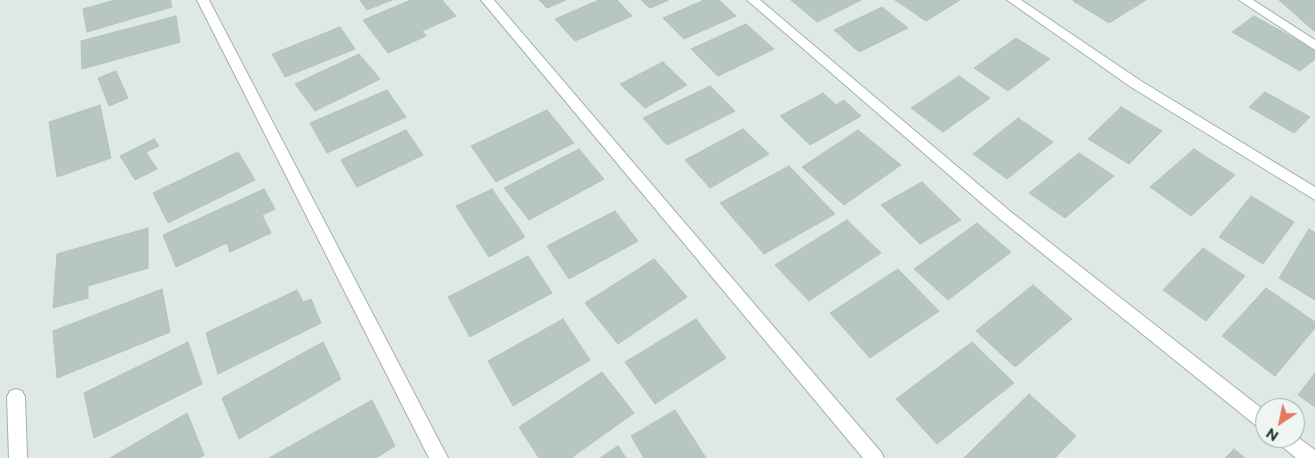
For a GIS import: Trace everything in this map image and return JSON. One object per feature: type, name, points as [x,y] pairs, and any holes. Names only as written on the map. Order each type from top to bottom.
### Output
[{"type":"street","points":[[203,0],[439,458]]},
{"type":"street","points":[[487,0],[875,458]]},
{"type":"street","points":[[753,0],[1006,216],[1255,414]]},
{"type":"street","points":[[1013,0],[1136,84],[1315,194]]},
{"type":"street","points":[[1245,0],[1315,46]]},
{"type":"street","points":[[16,397],[18,458]]},
{"type":"street","points":[[1298,448],[1310,458]]},
{"type":"building","points":[[115,0],[170,0],[172,7],[87,32],[83,9]]},
{"type":"building","points":[[360,0],[392,0],[367,10]]},
{"type":"building","points":[[411,0],[442,0],[456,16],[422,31],[426,36],[388,53],[363,20]]},
{"type":"building","points":[[539,0],[566,0],[547,8]]},
{"type":"building","points":[[599,0],[617,0],[632,16],[575,41],[555,19]]},
{"type":"building","points":[[641,0],[669,0],[650,8]]},
{"type":"building","points":[[704,0],[719,0],[736,16],[684,39],[663,18]]},
{"type":"building","points":[[791,0],[861,0],[817,22]]},
{"type":"building","points":[[895,0],[960,0],[926,21]]},
{"type":"building","points":[[1074,0],[1146,0],[1109,23],[1073,1]]},
{"type":"building","points":[[1279,0],[1315,0],[1315,31],[1314,31]]},
{"type":"building","points":[[882,7],[908,28],[859,52],[834,30]]},
{"type":"building","points":[[176,16],[180,42],[82,69],[81,41]]},
{"type":"building","points":[[1254,16],[1315,50],[1315,59],[1300,71],[1232,32]]},
{"type":"building","points":[[746,24],[774,49],[718,76],[691,49]]},
{"type":"building","points":[[340,27],[355,49],[285,77],[272,54]]},
{"type":"building","points":[[1016,38],[1050,59],[1008,91],[974,68]]},
{"type":"building","points":[[359,54],[380,79],[315,111],[295,84]]},
{"type":"building","points":[[663,62],[687,85],[645,108],[620,84]]},
{"type":"building","points":[[116,71],[128,98],[109,106],[98,78]]},
{"type":"building","points":[[959,76],[990,98],[943,132],[911,108]]},
{"type":"building","points":[[710,86],[735,111],[667,145],[643,118]]},
{"type":"building","points":[[387,90],[406,117],[327,153],[310,123]]},
{"type":"building","points":[[1265,92],[1310,117],[1294,133],[1249,107]]},
{"type":"building","points":[[823,93],[836,105],[844,100],[861,116],[810,145],[780,116]]},
{"type":"building","points":[[100,105],[111,158],[57,177],[49,122]]},
{"type":"building","points":[[1121,107],[1162,131],[1129,164],[1088,139]]},
{"type":"building","points":[[547,110],[574,143],[496,182],[471,146]]},
{"type":"building","points":[[1018,118],[1053,142],[1007,179],[973,154]]},
{"type":"building","points":[[743,129],[769,154],[710,188],[685,160]]},
{"type":"building","points":[[406,130],[423,155],[357,187],[341,160]]},
{"type":"building","points":[[858,130],[901,165],[844,205],[802,167]]},
{"type":"building","points":[[154,139],[159,146],[146,152],[157,169],[135,180],[120,156]]},
{"type":"building","points":[[579,149],[604,179],[529,220],[504,188]]},
{"type":"building","points":[[1194,149],[1235,175],[1191,216],[1150,187]]},
{"type":"building","points":[[238,152],[255,180],[168,223],[153,193]]},
{"type":"building","points":[[1079,153],[1114,176],[1065,218],[1029,193]]},
{"type":"building","points":[[789,166],[835,214],[764,254],[720,203]]},
{"type":"building","points":[[922,182],[961,220],[920,244],[881,205]]},
{"type":"building","points":[[264,189],[275,209],[262,215],[271,233],[230,252],[227,243],[176,267],[163,235]]},
{"type":"building","points":[[492,189],[525,237],[489,257],[456,206]]},
{"type":"building","points":[[1251,196],[1294,222],[1263,264],[1219,237]]},
{"type":"building","points":[[615,211],[638,241],[569,279],[547,246]]},
{"type":"building","points":[[847,220],[881,253],[809,301],[775,265]]},
{"type":"building","points":[[977,223],[1011,252],[948,300],[914,269]]},
{"type":"building","points":[[148,228],[148,268],[88,286],[88,298],[53,308],[57,254]]},
{"type":"building","points":[[1309,229],[1315,233],[1315,300],[1279,278]]},
{"type":"building","points":[[1203,248],[1245,276],[1206,321],[1163,290]]},
{"type":"building","points":[[528,256],[552,293],[470,337],[448,297]]},
{"type":"building","points":[[654,259],[687,297],[618,344],[585,303]]},
{"type":"building","points":[[898,269],[939,311],[870,358],[830,313]]},
{"type":"building","points":[[1033,285],[1072,319],[1015,367],[976,331]]},
{"type":"building","points":[[1266,288],[1315,322],[1315,328],[1275,376],[1222,336]]},
{"type":"building","points":[[162,289],[170,332],[57,378],[53,331]]},
{"type":"building","points":[[297,290],[303,302],[311,299],[321,323],[218,374],[206,333]]},
{"type":"building","points":[[563,319],[590,360],[513,406],[488,361]]},
{"type":"building","points":[[696,319],[726,358],[655,404],[625,362]]},
{"type":"building","points":[[188,342],[202,384],[94,438],[84,393]]},
{"type":"building","points":[[323,342],[341,379],[239,439],[222,398]]},
{"type":"building","points":[[972,342],[1014,383],[937,444],[896,399]]},
{"type":"building","points":[[602,372],[634,413],[571,458],[539,458],[519,427]]},
{"type":"building","points":[[1315,373],[1315,407],[1305,398],[1298,395]]},
{"type":"building","points":[[1029,394],[1076,436],[1055,458],[964,458]]},
{"type":"building","points":[[372,400],[395,446],[376,458],[269,458]]},
{"type":"building","points":[[675,410],[706,458],[644,458],[631,436]]},
{"type":"building","points":[[187,413],[204,455],[199,458],[110,458]]},
{"type":"building","points":[[618,446],[626,458],[600,458]]},
{"type":"building","points":[[1234,449],[1245,458],[1225,458]]}]
